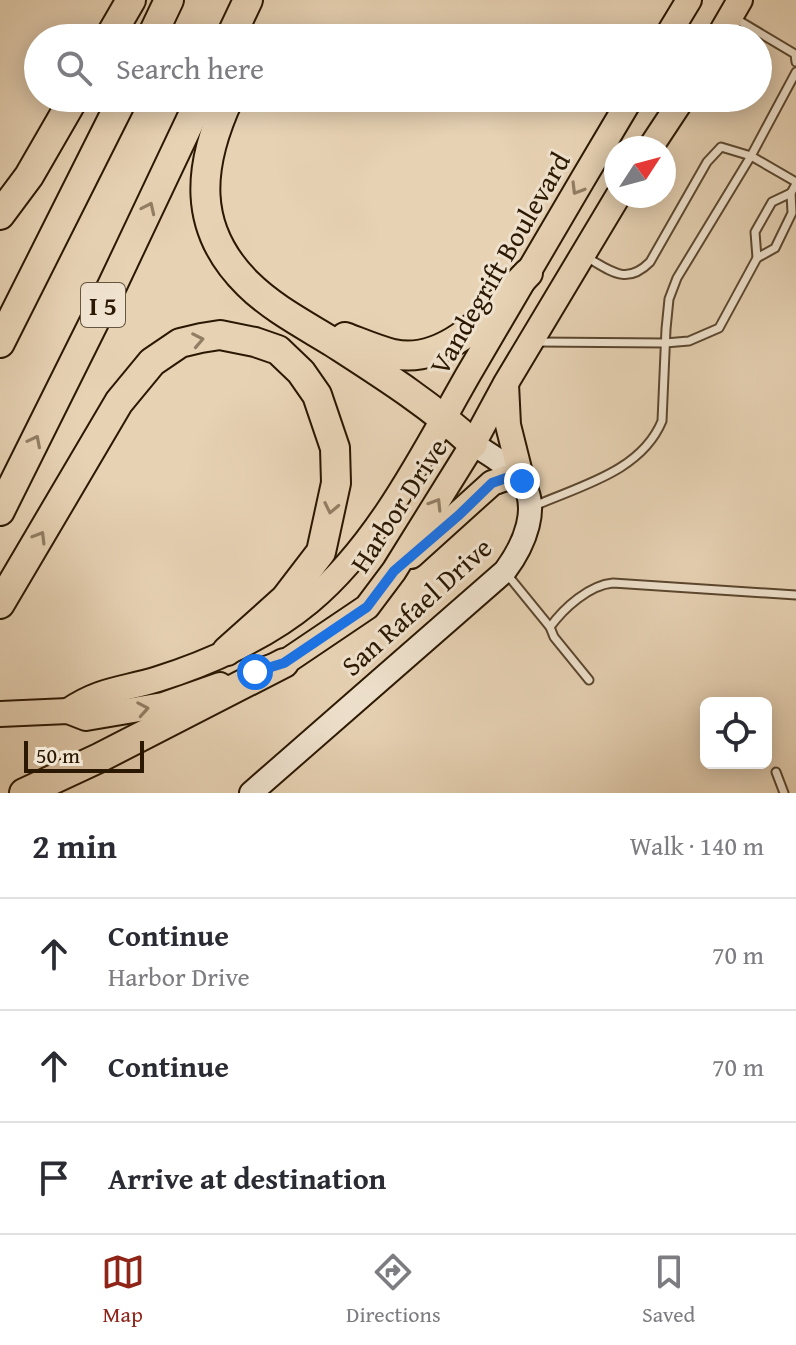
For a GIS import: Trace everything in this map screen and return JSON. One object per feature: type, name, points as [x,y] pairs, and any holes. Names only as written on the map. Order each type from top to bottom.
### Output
[{"type":"highway","points":[[117,24],[131,0]]},
{"type":"highway","points":[[158,24],[169,0]]},
{"type":"highway","points":[[237,24],[248,0]]},
{"type":"highway","points":[[253,24],[261,0]]},
{"type":"highway","points":[[0,215],[29,176],[66,112]]},
{"type":"highway","points":[[0,343],[116,112]]},
{"type":"highway","name":"I 5","points":[[0,511],[194,112]]},
{"type":"highway","points":[[223,112],[213,133],[204,176],[207,212],[215,240],[233,268],[249,286],[444,417],[473,444]]},
{"type":"highway","points":[[298,320],[395,355],[422,354],[453,343],[528,273]]},
{"type":"highway","points":[[0,604],[119,402],[152,362],[180,343],[201,338],[220,335],[255,342],[278,350],[301,372],[317,395],[335,448],[336,483],[321,552],[285,599],[227,651]]},
{"type":"highway","points":[[24,793],[284,663]]},
{"type":"main road","points":[[674,24],[689,0]]},
{"type":"main road","name":"Vandegrift Boulevard","points":[[444,417],[623,112]]},
{"type":"main road","points":[[658,136],[674,112]]},
{"type":"main road","points":[[473,444],[611,208]]},
{"type":"main road","points":[[394,571],[492,483],[506,478],[522,481],[508,425],[506,383]]},
{"type":"main road","name":"Harbor Drive","points":[[68,711],[89,696],[159,679],[227,651],[270,629],[309,602],[363,546],[444,417]]},
{"type":"main road","name":"Harbor Drive","points":[[0,714],[68,711],[86,718],[163,705],[284,663],[367,607],[394,571],[473,444]]},
{"type":"street","points":[[473,444],[505,465],[522,481]]},
{"type":"street","name":"San Rafael Drive","points":[[251,793],[505,571],[526,536],[530,508],[522,481]]},
{"type":"lane","points":[[736,8],[757,24]]},
{"type":"lane","points":[[772,36],[795,54],[796,62]]},
{"type":"lane","points":[[530,508],[625,466],[655,438],[662,421],[669,299],[677,278],[751,156],[796,72]]},
{"type":"lane","points":[[530,342],[665,343],[689,341],[719,328],[757,258],[775,248],[792,213],[791,193],[796,183],[751,156],[721,147],[707,162],[650,262],[640,272],[628,276],[611,271],[583,255]]},
{"type":"lane","points":[[757,258],[755,232],[772,202],[791,193]]},
{"type":"lane","points":[[505,571],[589,680]]},
{"type":"lane","points":[[550,627],[575,602],[603,584],[796,595]]},
{"type":"lane","points":[[776,772],[784,793]]},
{"type":"route","points":[[255,672],[284,663],[367,607],[394,571],[492,483],[506,478],[522,481]]}]
